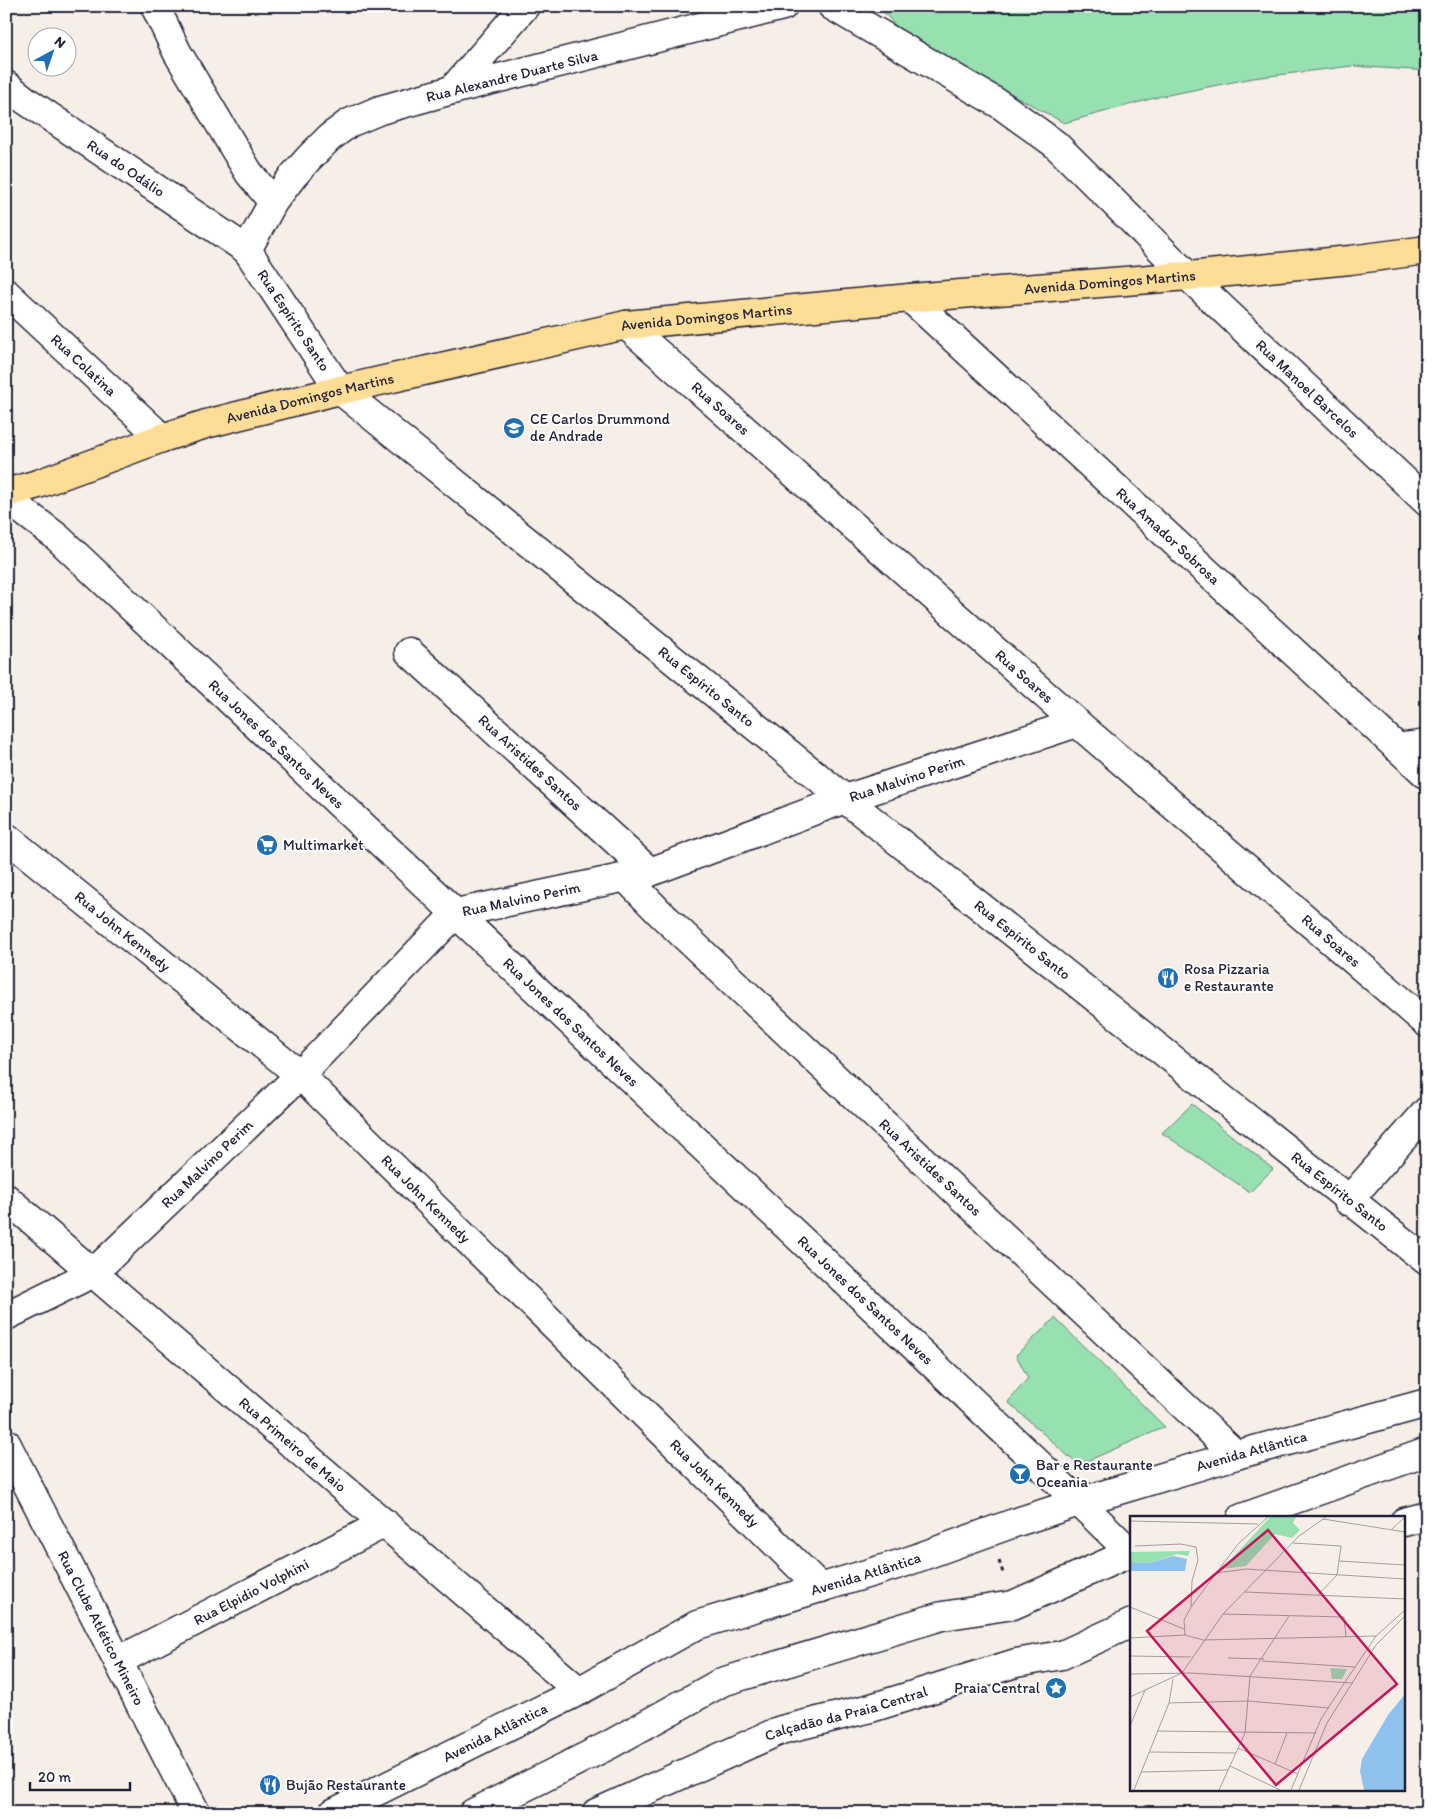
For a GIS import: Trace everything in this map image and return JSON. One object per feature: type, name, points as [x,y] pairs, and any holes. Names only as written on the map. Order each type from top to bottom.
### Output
[{"type":"main road","name":"Avenida Domingos Martins","points":[[6,493],[38,484],[162,438],[340,390],[626,325],[910,298],[1188,276],[1350,260],[1427,250]]},
{"type":"street","points":[[156,6],[177,52],[237,153],[249,173],[273,202],[247,250]]},
{"type":"street","points":[[452,90],[526,6]]},
{"type":"street","name":"Rua Alexandre Duarte Silva","points":[[273,202],[309,158],[329,138],[349,123],[380,110],[783,6]]},
{"type":"street","name":"Rua Manoel Barcelos","points":[[832,6],[1001,105],[1055,144],[1188,276],[1427,502]]},
{"type":"street","name":"Rua do Odálio","points":[[6,85],[25,100],[247,250]]},
{"type":"street","name":"Rua Espírito Santo","points":[[247,250],[340,390],[845,799],[1427,1261]]},
{"type":"street","name":"Rua Colatina","points":[[6,293],[162,438]]},
{"type":"street","name":"Rua Amador Sobrosa","points":[[910,298],[1427,775]]},
{"type":"street","name":"Rua Soares","points":[[626,325],[1077,724],[1427,1023]]},
{"type":"street","name":"Rua Jones dos Santos Neves","points":[[6,498],[57,537],[1130,1551]]},
{"type":"street","name":"Rua Aristides Santos","points":[[409,652],[638,875],[668,920],[1236,1455]]},
{"type":"street","name":"Rua Malvino Perim","points":[[6,1316],[93,1273],[300,1075],[456,913],[638,875],[845,799],[1077,724]]},
{"type":"street","points":[[1397,748],[1427,744]]},
{"type":"street","name":"Rua John Kennedy","points":[[6,837],[300,1075],[821,1588]]},
{"type":"street","points":[[1348,1200],[1427,1111]]},
{"type":"street","name":"Rua Primeiro de Maio","points":[[6,1198],[580,1690]]},
{"type":"street","name":"Avenida Atlântica","points":[[333,1813],[580,1690],[697,1625],[903,1563],[1079,1502],[1236,1455],[1427,1403]]},
{"type":"street","name":"Rua Clube Atlético Mineiro","points":[[6,1443],[196,1813]]},
{"type":"street","points":[[1248,1516],[1427,1452]]},
{"type":"street","points":[[1406,1521],[1427,1516]]},
{"type":"street","name":"Rua Elpidio Volphini","points":[[118,1661],[385,1523]]},
{"type":"street","points":[[472,1813],[609,1745],[722,1682],[942,1616],[1013,1605],[1130,1552]]},
{"type":"street","name":"Calçadão da Praia Central","points":[[596,1813],[781,1730],[871,1708],[1016,1664],[1062,1655],[1130,1625]]},
{"type":"green space","points":[[1427,6],[1427,71],[1352,66],[1253,78],[1158,97],[1064,123],[902,33],[879,7]]},
{"type":"green space","points":[[1192,1104],[1273,1169],[1250,1192],[1162,1133]]},
{"type":"green space","points":[[1055,1318],[1165,1427],[1078,1465],[1008,1402],[1028,1378],[1016,1355]]},
{"type":"place","name":"CE Carlos Drummond de Andrade","points":[[514,428]]},
{"type":"place","name":"Multimarket","points":[[267,845]]},
{"type":"place","name":"Rosa Pizzaria e Restaurante","points":[[1168,978]]},
{"type":"place","name":"Bar e Restaurante Oceania","points":[[1020,1474]]},
{"type":"place","name":"Praia Central","points":[[1056,1688]]},
{"type":"place","name":"Bujão Restaurante","points":[[270,1785]]}]
